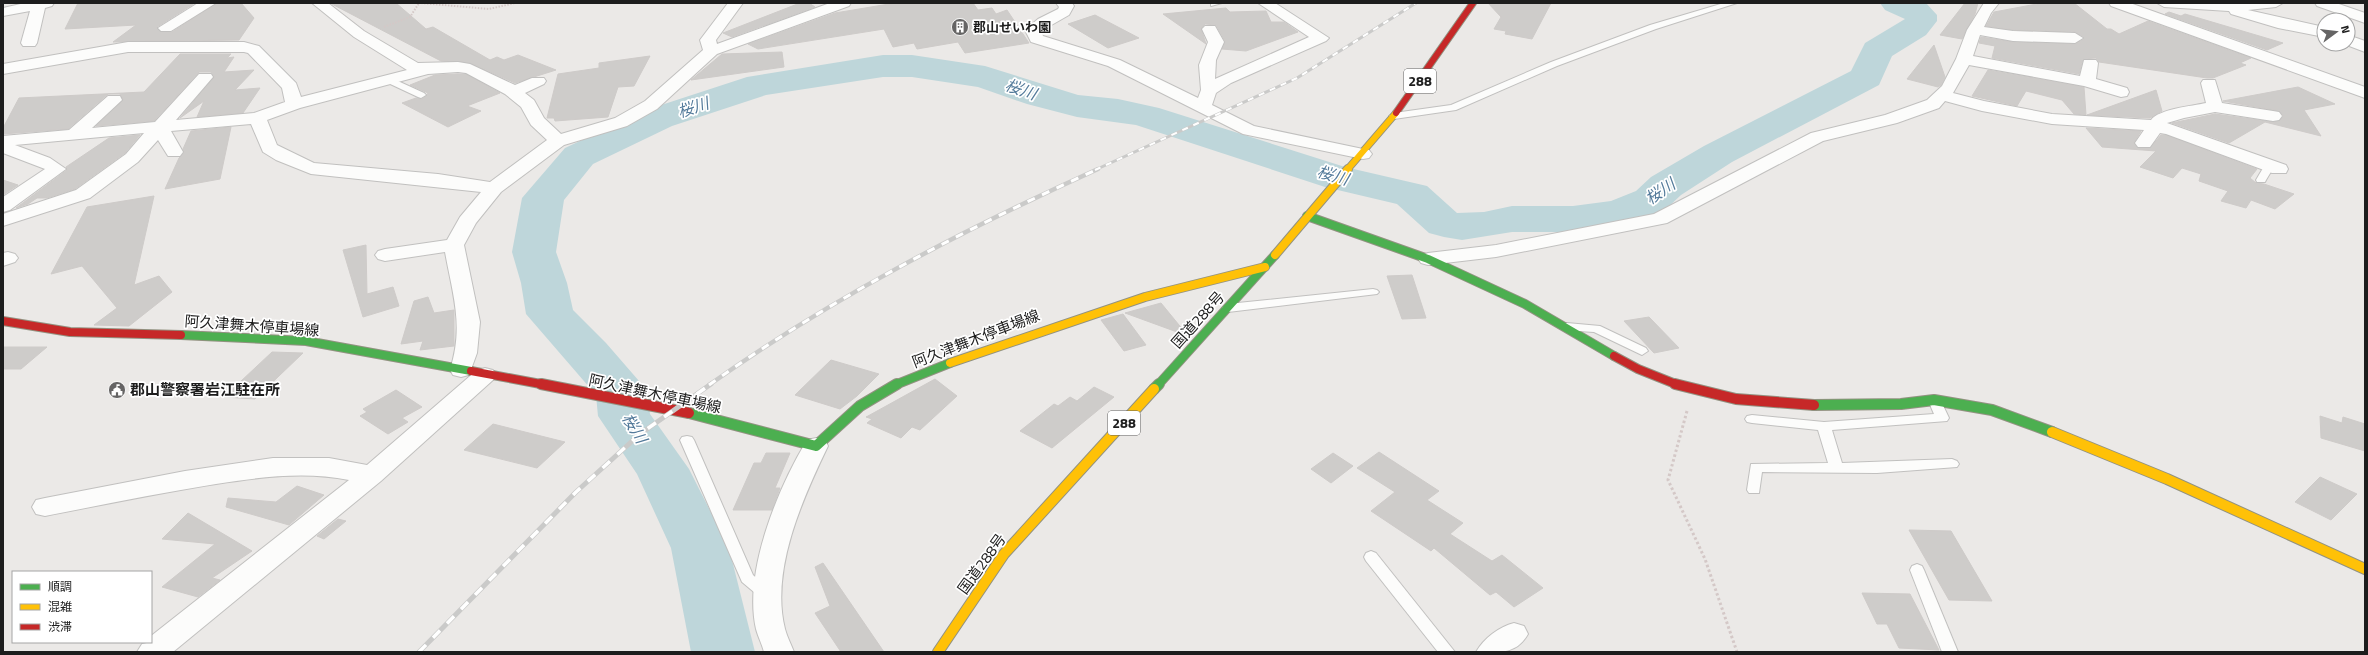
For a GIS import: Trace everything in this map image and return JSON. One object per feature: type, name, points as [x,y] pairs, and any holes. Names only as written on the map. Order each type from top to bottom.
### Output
[{"type":"main road","name":"国道288号","points":[[938,652],[1004,554],[1265,267],[1307,216],[1362,155],[1394,116],[1473,3]]},
{"type":"main road","points":[[1307,216],[1428,259],[1525,304],[1638,369],[1692,391],[1740,401],[1779,405],[1901,404],[1934,400],[1977,407],[2020,419],[2167,479],[2365,569]]},
{"type":"main road","name":"阿久津舞木停車場線","points":[[3,321],[36,329],[76,334],[213,335],[306,341],[661,406],[816,446],[858,407],[887,389],[966,357],[1026,334],[1138,298],[1265,267]]},
{"type":"street","points":[[166,28],[209,3]]},
{"type":"street","points":[[319,3],[358,34],[414,67],[428,69]]},
{"type":"street","points":[[711,51],[708,40],[736,3]]},
{"type":"street","points":[[152,652],[372,475],[473,372],[469,351],[470,326],[454,245],[467,221],[494,188],[558,141],[621,122],[651,105],[711,51],[844,3]]},
{"type":"street","points":[[1064,3],[1067,6],[1064,12],[1042,22],[1033,30],[1036,39],[1114,63],[1249,130],[1362,155]]},
{"type":"street","points":[[1209,90],[1225,80],[1321,38],[1265,3]]},
{"type":"street","points":[[1428,259],[1496,251],[1660,219],[1817,137],[1891,118],[1933,104],[1942,95],[1964,59],[1967,47],[1984,12],[1992,3]]},
{"type":"street","points":[[2116,3],[2365,92]]},
{"type":"street","points":[[2164,3],[2226,7],[2276,3]]},
{"type":"street","points":[[2322,3],[2365,18]]},
{"type":"street","points":[[3,12],[34,4],[29,44]]},
{"type":"street","points":[[2226,7],[2266,20],[2316,30]]},
{"type":"street","points":[[1202,108],[1209,90],[1206,75],[1206,61],[1216,42],[1210,29]]},
{"type":"street","points":[[1975,30],[2013,36],[2075,38]]},
{"type":"street","points":[[3,69],[128,47],[244,47],[253,49],[290,87],[294,104]]},
{"type":"street","points":[[1964,59],[2087,82],[2121,92]]},
{"type":"street","points":[[2087,82],[2090,63]]},
{"type":"street","points":[[3,141],[72,136],[257,118],[294,104],[428,69],[458,67],[470,69],[514,92],[528,104],[537,121],[558,141]]},
{"type":"street","points":[[3,220],[83,194],[132,158],[205,76]]},
{"type":"street","points":[[514,92],[538,81]]},
{"type":"street","points":[[2209,83],[2215,107]]},
{"type":"street","points":[[2345,85],[2365,87]]},
{"type":"street","points":[[1942,95],[1982,106],[2052,119],[2155,126],[2189,134],[2274,167]]},
{"type":"street","points":[[72,136],[114,100]]},
{"type":"street","points":[[2144,143],[2160,120],[2180,112],[2215,107],[2273,116]]},
{"type":"street","points":[[257,118],[269,148],[282,156],[311,168],[438,180],[494,188]]},
{"type":"street","points":[[160,127],[174,152]]},
{"type":"street","points":[[3,146],[16,154],[45,160],[57,169],[3,206]]},
{"type":"street","points":[[385,255],[454,245]]},
{"type":"street","points":[[779,652],[772,639],[768,618],[768,579],[776,543],[806,466],[816,446]]},
{"type":"street","points":[[45,507],[185,480],[273,467],[329,467],[372,475]]},
{"type":"street","points":[[1491,652],[1514,634]]},
{"type":"lane","points":[[1394,116],[1453,108],[1554,64],[1653,27],[1733,3]]},
{"type":"lane","points":[[389,80],[421,95]]},
{"type":"lane","points":[[2261,180],[2274,167]]},
{"type":"lane","points":[[1228,308],[1373,292]]},
{"type":"lane","points":[[1564,327],[1596,329],[1642,351]]},
{"type":"lane","points":[[1752,420],[1824,426],[1942,418],[1934,400]]},
{"type":"lane","points":[[1824,426],[1836,467]]},
{"type":"lane","points":[[687,440],[747,578],[768,596]]},
{"type":"lane","points":[[1754,490],[1756,467],[1877,468],[1952,464]]},
{"type":"lane","points":[[1371,557],[1447,652]]},
{"type":"lane","points":[[1917,570],[1950,652]]},
{"type":"path","points":[[358,34],[406,20],[417,9],[420,3],[489,9],[515,3]]},
{"type":"path","points":[[1692,391],[1668,480],[1705,558],[1737,652]]},
{"type":"building","points":[[78,3],[195,3],[157,27],[161,32],[172,32],[217,3],[241,3],[254,18],[239,40],[113,42],[136,25],[65,29]]},
{"type":"building","points":[[330,3],[396,3],[426,29],[433,27],[490,60],[497,57],[504,60],[518,55],[556,70],[515,83],[470,63],[441,61]]},
{"type":"building","points":[[800,3],[809,3],[815,7],[732,37],[723,33]]},
{"type":"building","name":"郡山せいわ園","points":[[895,3],[973,3],[978,10],[992,8],[996,14],[1007,10],[1029,43],[965,53],[958,42],[917,49],[914,43],[893,47],[884,29],[758,49],[748,44],[835,13]]},
{"type":"building","points":[[1488,3],[1551,3],[1532,39],[1505,34],[1506,31],[1494,29],[1501,17]]},
{"type":"building","points":[[1965,3],[1978,3],[1975,14],[1962,39],[1940,35]]},
{"type":"building","points":[[2042,3],[2074,3],[2107,29],[2111,29],[2119,34],[2148,21],[2251,58],[2240,63],[2246,65],[2213,78],[2099,62],[2096,58],[2083,59],[2079,74],[1992,58],[1995,46],[1979,43],[1981,37],[2013,42],[2075,44],[2084,39],[2084,37],[2075,32],[2013,30],[1986,26],[1994,12]]},
{"type":"building","points":[[1226,8],[1230,12],[1266,11],[1271,22],[1284,22],[1298,32],[1246,51],[1222,49],[1225,41],[1216,25],[1205,24],[1201,28],[1206,44],[1163,14]]},
{"type":"building","points":[[2169,12],[2181,16],[2185,14],[2283,43],[2267,50],[2165,14]]},
{"type":"building","points":[[1095,15],[1139,38],[1108,48],[1068,24]]},
{"type":"building","points":[[1934,45],[1945,77],[1941,85],[1938,87],[1907,79]]},
{"type":"building","points":[[782,52],[784,67],[691,80],[722,54]]},
{"type":"building","points":[[180,54],[231,54],[227,58],[234,57],[224,72],[254,70],[235,90],[260,88],[243,113],[197,117],[204,101],[180,118],[214,77],[211,72],[199,72],[154,121],[96,126],[123,100],[120,94],[108,94],[68,129],[3,134],[3,128],[19,98],[144,92]]},
{"type":"building","points":[[650,56],[634,86],[618,87],[608,117],[555,121],[554,118],[547,118],[558,74],[599,68],[599,63]]},
{"type":"building","points":[[1988,70],[2084,87],[2086,115],[2074,114],[2062,100],[2026,91],[2017,106],[1972,96]]},
{"type":"building","points":[[466,74],[500,93],[467,106],[481,111],[448,127],[402,103],[416,98],[422,99],[428,93],[410,85],[435,75]]},
{"type":"building","points":[[2298,87],[2335,104],[2304,110],[2321,136],[2265,122],[2229,143],[2172,123],[2215,114],[2273,122],[2279,121],[2284,116],[2279,111],[2223,101]]},
{"type":"building","points":[[2156,90],[2162,111],[2150,118],[2087,115]]},
{"type":"building","points":[[231,127],[220,179],[165,189],[179,158],[184,153],[183,149],[191,131]]},
{"type":"building","points":[[2086,128],[2141,131],[2134,143],[2138,148],[2150,148],[2161,135],[2166,135],[2257,169],[2250,178],[2256,183],[2264,184],[2294,194],[2275,209],[2251,200],[2246,208],[2221,201],[2228,191],[2199,181],[2201,174],[2182,168],[2173,178],[2140,167],[2156,151],[2102,147]]},
{"type":"building","points":[[140,135],[125,153],[75,189],[47,198],[37,198],[28,204],[16,208],[67,170],[66,167],[109,138]]},
{"type":"building","points":[[3,180],[18,185],[3,195]]},
{"type":"building","points":[[154,196],[134,285],[159,276],[172,292],[129,326],[94,325],[117,308],[82,266],[51,274],[87,207]]},
{"type":"building","points":[[366,245],[367,294],[393,287],[399,306],[363,317],[343,250]]},
{"type":"building","points":[[1412,275],[1426,318],[1402,319],[1387,276]]},
{"type":"building","points":[[428,297],[434,313],[454,310],[454,346],[420,350],[423,341],[401,344],[414,301]]},
{"type":"building","points":[[1161,303],[1188,336],[1125,313]]},
{"type":"building","points":[[1123,314],[1146,345],[1124,351],[1101,320]]},
{"type":"building","points":[[1649,317],[1679,348],[1654,353],[1624,321]]},
{"type":"building","points":[[3,347],[47,347],[21,369],[3,369]]},
{"type":"building","points":[[272,352],[303,353],[255,399],[224,397]]},
{"type":"building","points":[[831,360],[879,374],[857,396],[840,409],[795,395]]},
{"type":"building","points":[[935,379],[957,396],[920,430],[912,427],[901,438],[867,423],[872,419],[866,417]]},
{"type":"building","points":[[1094,387],[1114,397],[1052,448],[1020,431],[1054,404],[1058,406],[1070,397],[1077,401]]},
{"type":"building","points":[[396,390],[422,407],[402,418],[408,422],[388,434],[360,416],[367,412],[363,409]]},
{"type":"building","points":[[2320,416],[2342,423],[2343,417],[2365,424],[2365,451],[2321,438]]},
{"type":"building","points":[[493,424],[565,442],[537,468],[464,450]]},
{"type":"building","points":[[1379,452],[1439,491],[1427,500],[1463,523],[1450,534],[1492,561],[1502,555],[1543,588],[1514,607],[1496,592],[1490,595],[1434,548],[1431,551],[1371,511],[1395,492],[1357,468]]},
{"type":"building","points":[[766,453],[790,453],[775,488],[780,488],[772,510],[733,510],[754,463],[761,463]]},
{"type":"building","points":[[1333,453],[1353,466],[1331,483],[1311,469]]},
{"type":"building","points":[[2320,477],[2357,494],[2331,520],[2295,502]]},
{"type":"building","points":[[297,486],[324,495],[289,525],[226,507],[228,498],[276,502]]},
{"type":"building","points":[[188,513],[252,551],[212,578],[220,580],[198,597],[162,587],[215,544],[162,539]]},
{"type":"building","points":[[338,519],[346,521],[324,539],[317,536]]},
{"type":"building","points":[[1909,530],[1951,531],[1992,601],[1949,600]]},
{"type":"building","points":[[823,563],[884,652],[841,652],[815,613],[830,606],[815,567]]},
{"type":"building","points":[[1862,593],[1910,594],[1939,650],[1899,648],[1887,624],[1877,624]]},
{"type":"waterway","name":"桜川","points":[[723,652],[700,548],[662,469],[624,416],[621,393],[589,354],[550,314],[544,283],[534,252],[543,198],[579,156],[659,118],[760,85],[883,66],[912,66],[985,77],[1040,96],[1077,106],[1118,110],[1146,116],[1339,178],[1363,182],[1412,195],[1444,224],[1462,227],[1484,225],[1512,219],[1573,219],[1620,213],[1651,200],[1666,186],[1718,154],[1866,77],[1877,50],[1914,28],[1921,21],[1921,15],[1913,9],[1896,3]]},
{"type":"railway","points":[[1095,170],[1297,78],[1416,3]]},
{"type":"railway","points":[[709,385],[802,324],[898,268],[997,216],[1098,169]]},
{"type":"railway","points":[[419,652],[576,492],[640,434],[711,384]]},
{"type":"traffic: fast","points":[[1307,216],[1428,259],[1525,304],[1614,356]]},
{"type":"traffic: fast","points":[[1154,389],[1275,255]]},
{"type":"traffic: fast","points":[[181,335],[306,341],[471,371]]},
{"type":"traffic: fast","points":[[689,413],[816,446],[853,413],[877,395],[895,385],[931,369],[950,363]]},
{"type":"traffic: fast","points":[[1814,405],[1901,404],[1934,400],[1992,410],[2052,432]]},
{"type":"traffic: slow","points":[[1275,255],[1396,113]]},
{"type":"traffic: slow","points":[[950,363],[1067,322],[1145,297],[1265,267]]},
{"type":"traffic: slow","points":[[938,652],[1004,554],[1154,389]]},
{"type":"traffic: slow","points":[[2052,432],[2167,479],[2365,569]]},
{"type":"traffic: jam","points":[[1396,113],[1473,3]]},
{"type":"traffic: jam","points":[[3,321],[26,326],[70,332],[181,335]]},
{"type":"traffic: jam","points":[[1614,356],[1638,369],[1686,388],[1761,403],[1814,405]]},
{"type":"traffic: jam","points":[[471,371],[661,406],[689,413]]},
{"type":"place","name":"郡山せいわ園","points":[[960,27]]},
{"type":"place","name":"郡山警察署岩江駐在所","points":[[117,390]]}]
